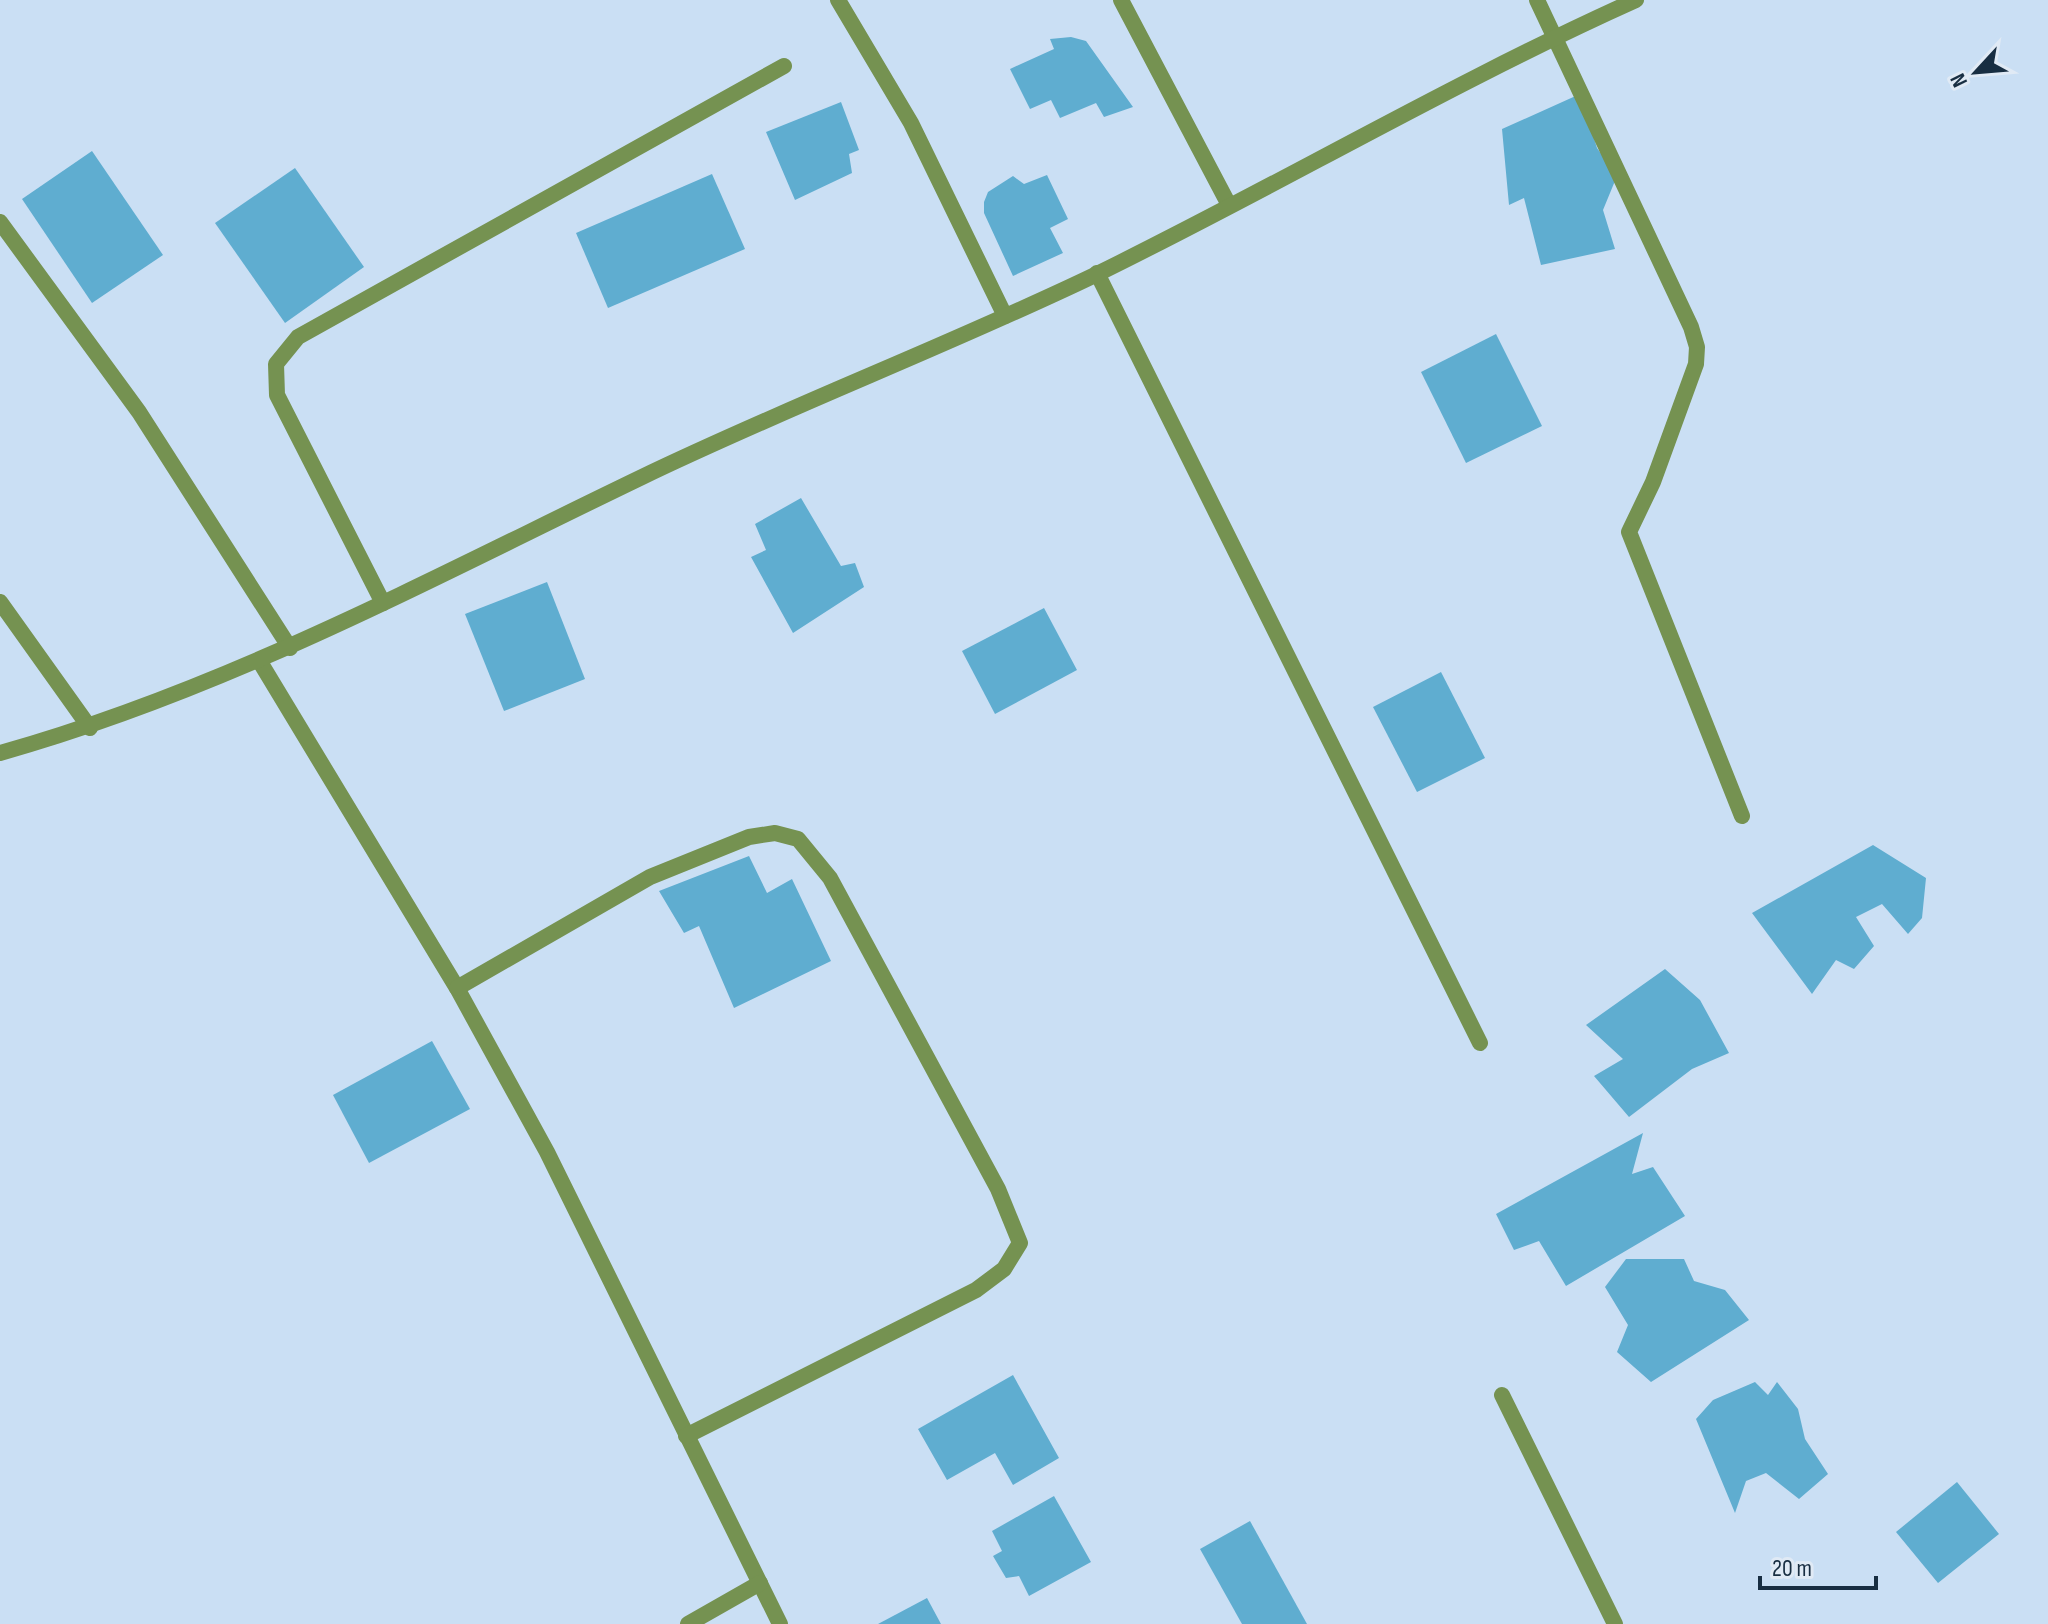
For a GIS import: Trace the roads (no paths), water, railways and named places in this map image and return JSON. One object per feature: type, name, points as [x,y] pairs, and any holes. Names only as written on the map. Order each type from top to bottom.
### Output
[{"type":"street","points":[[838,0],[911,123],[1005,316]]},
{"type":"street","points":[[1121,0],[1229,205]]},
{"type":"street","points":[[1537,0],[1691,327],[1697,347],[1696,364],[1653,482],[1629,532],[1742,816]]},
{"type":"street","points":[[0,753],[90,728],[260,662],[670,464],[1097,273],[1553,37],[1636,0]]},
{"type":"street","points":[[383,603],[277,395],[276,364],[298,337],[784,66]]},
{"type":"street","points":[[0,222],[139,412],[290,648]]},
{"type":"street","points":[[1097,273],[1480,1043]]},
{"type":"street","points":[[0,602],[90,728]]},
{"type":"street","points":[[260,662],[457,988],[547,1152],[780,1624]]},
{"type":"street","points":[[457,988],[650,877],[749,837],[775,833],[798,839],[830,878],[998,1189],[1020,1243],[1004,1269],[976,1290],[686,1436]]},
{"type":"street","points":[[1502,1395],[1615,1624]]},
{"type":"street","points":[[688,1624],[760,1583]]}]
